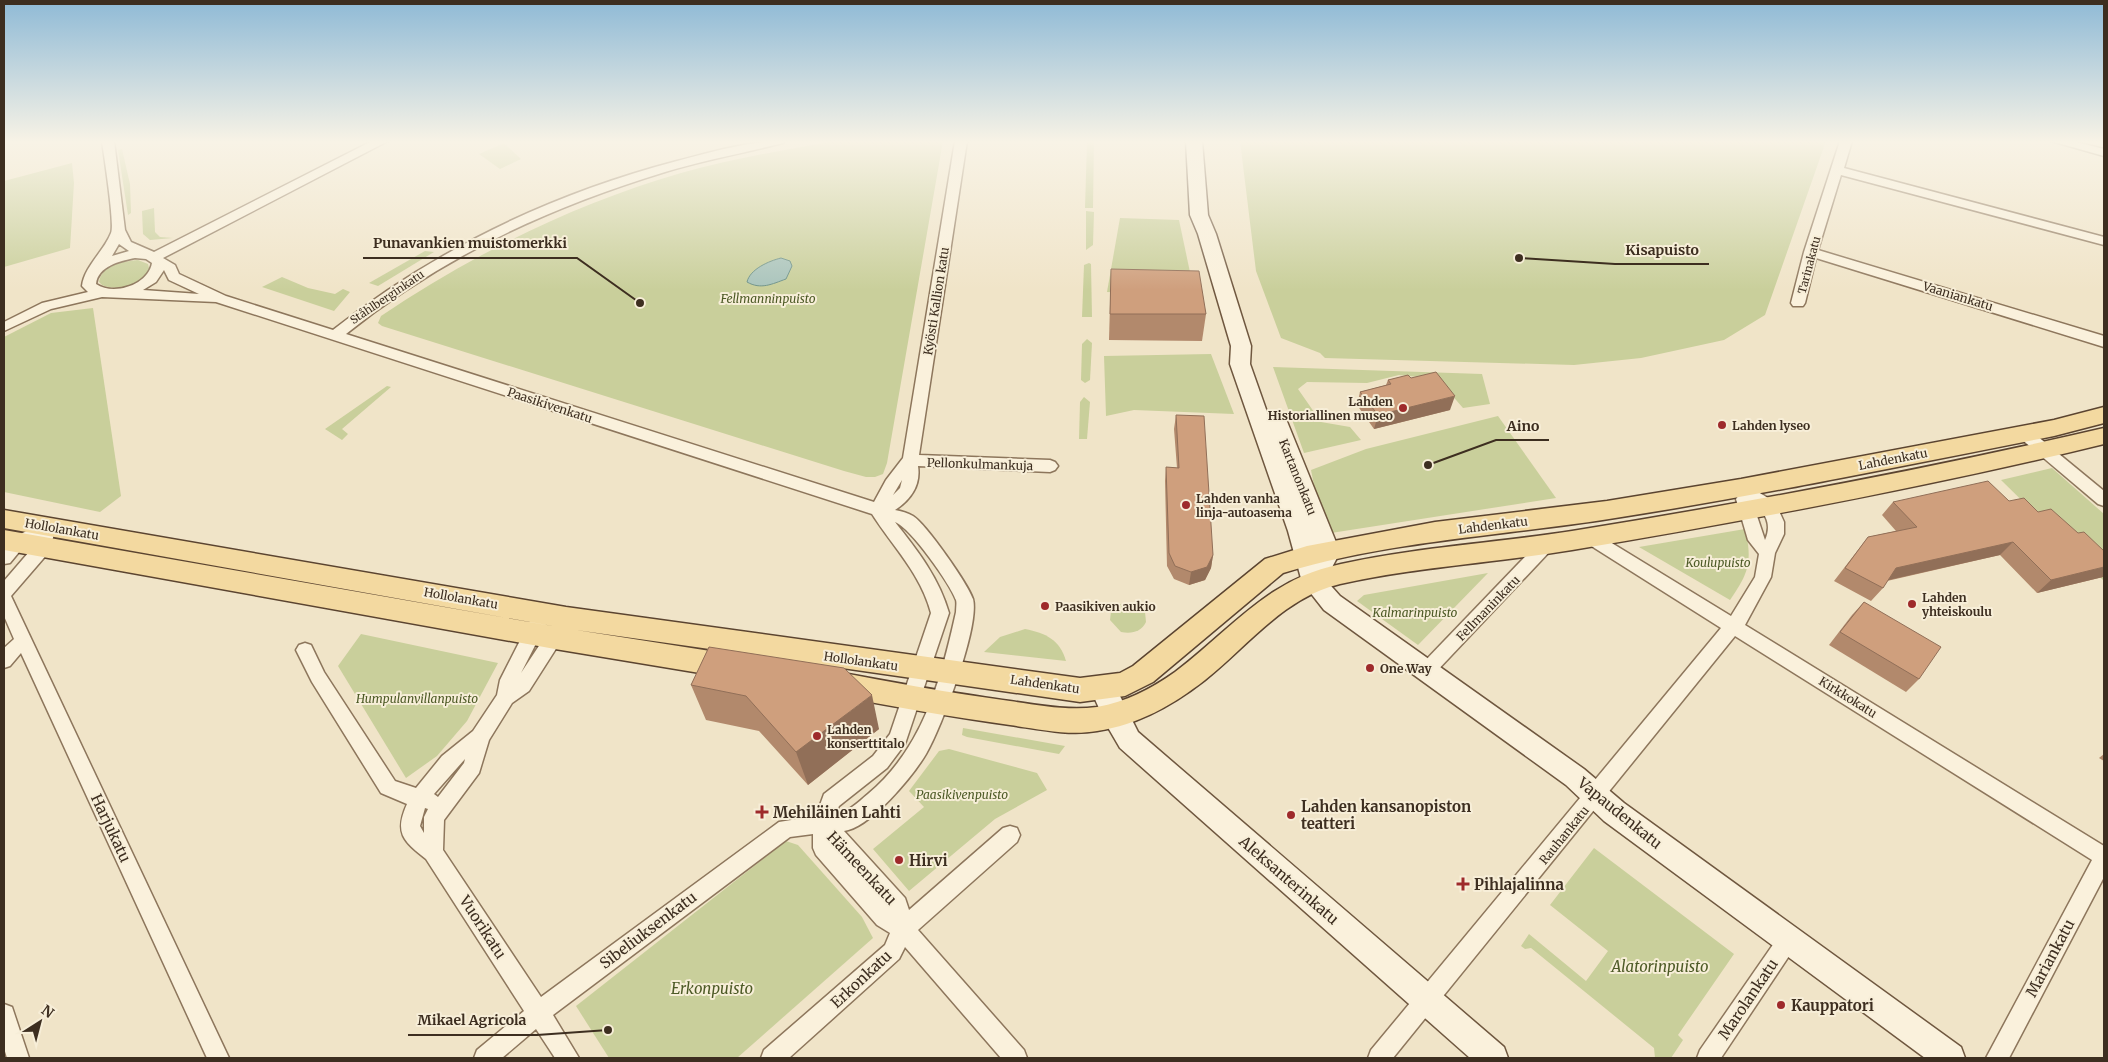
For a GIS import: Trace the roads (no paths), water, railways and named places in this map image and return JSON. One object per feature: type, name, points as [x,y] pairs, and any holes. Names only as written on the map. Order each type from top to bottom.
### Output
[{"type":"main road","name":"Kartanonkatu","points":[[1197,191],[1199,215],[1207,234],[1242,346],[1254,361],[1288,454],[1318,554]]},
{"type":"main road","name":"Kartanonkatu","points":[[1207,234],[1211,215],[1209,191]]},
{"type":"main road","name":"Lahdenkatu","points":[[952,705],[1024,715],[1080,720],[1115,716],[1169,693],[1191,677],[1262,614],[1296,589],[1314,582],[1359,570],[1591,538],[2104,416]]},
{"type":"main road","name":"Lahdenkatu","points":[[920,669],[1080,690],[1125,684],[1143,674],[1274,566],[1318,554],[1435,532],[1606,510],[1752,501],[2046,451],[2104,436]]},
{"type":"main road","name":"Hollolankatu","points":[[4,519],[45,537],[549,626],[761,671]]},
{"type":"main road","name":"Hollolankatu","points":[[8,547],[45,537]]},
{"type":"main road","name":"Vapaudenkatu","points":[[1318,554],[1314,582],[1332,603],[1428,670],[1596,795],[1614,812],[1950,1058]]},
{"type":"main road","name":"Hollolankatu","points":[[549,626],[920,669]]},
{"type":"main road","name":"Hollolankatu","points":[[807,678],[952,705]]},
{"type":"main road","name":"Aleksanterinkatu","points":[[1103,688],[1115,716],[1130,740],[1492,1058]]},
{"type":"street","points":[[47,306],[100,294],[117,293],[146,283],[157,272],[152,258],[126,244],[119,230],[114,191]]},
{"type":"street","points":[[4,327],[47,306],[94,272],[118,258],[152,258],[285,191]]},
{"type":"street","name":"Ståhlberginkatu","points":[[334,336],[377,301],[483,238],[565,202],[599,191]]},
{"type":"street","name":"Kyösti Kallion katu","points":[[878,511],[895,503],[905,492],[912,479],[910,460],[953,191]]},
{"type":"street","name":"Tarinakatu","points":[[1798,303],[1811,252],[1831,191]]},
{"type":"street","points":[[1915,191],[2104,241]]},
{"type":"street","points":[[100,294],[88,286],[94,272],[112,246],[119,230]]},
{"type":"street","name":"Vaaniankatu","points":[[1811,252],[2104,342]]},
{"type":"street","name":"Paasikivenkatu","points":[[152,258],[170,268],[174,276],[222,299],[907,520],[928,541],[964,599],[965,612],[962,634],[949,672]]},
{"type":"street","name":"Paasikivenkatu","points":[[117,293],[222,299]]},
{"type":"street","points":[[2025,434],[2104,500]]},
{"type":"street","name":"Pellonkulmankuja","points":[[910,460],[1050,466]]},
{"type":"street","points":[[1752,501],[1756,540],[1767,553]]},
{"type":"street","name":"Rauhankatu","points":[[1379,1058],[1428,1001],[1734,626],[1753,598],[1763,577],[1767,553],[1776,534],[1776,522],[1752,501]]},
{"type":"street","points":[[822,826],[831,800],[880,762],[898,738],[899,696],[920,669],[940,612],[937,597],[912,557],[878,511]]},
{"type":"street","points":[[4,593],[45,537]]},
{"type":"street","name":"Kirkkokatu","points":[[1591,538],[2104,857]]},
{"type":"street","name":"Fellmaninkatu","points":[[1428,670],[1547,544]]},
{"type":"street","name":"Harjukatu","points":[[4,598],[218,1058]]},
{"type":"street","points":[[433,852],[434,816],[472,767],[480,737],[506,697],[523,686],[549,626]]},
{"type":"street","points":[[4,661],[12,650],[24,641]]},
{"type":"street","points":[[306,650],[318,677],[388,788],[396,792],[442,804]]},
{"type":"street","name":"Sibeliuksenkatu","points":[[485,1058],[540,1014],[559,996],[786,828],[822,826],[850,821],[883,793],[952,705],[949,672]]},
{"type":"street","name":"Vuorikatu","points":[[480,737],[454,756],[430,782],[412,814],[409,827],[412,836],[433,852],[568,1058]]},
{"type":"street","name":"Hämeenkatu","points":[[822,826],[823,848],[884,918],[903,929],[1016,1058]]},
{"type":"street","name":"Erkonkatu","points":[[772,1058],[892,952],[903,929],[1010,835]]},
{"type":"street","name":"Mariankatu","points":[[1997,1058],[2104,857]]},
{"type":"street","name":"Marolankatu","points":[[1708,1058],[1788,940]]},
{"type":"street","points":[[4,1015],[18,1058]]},
{"type":"water","points":[[781,258],[790,261],[792,266],[786,279],[762,286],[747,282],[756,269]]},
{"type":"place","name":"Kisapuisto","points":[[1519,258]]},
{"type":"place","name":"Punavankien muistomerkki","points":[[640,303]]},
{"type":"place","name":"Lahden Historiallinen museo","points":[[1403,408]]},
{"type":"place","name":"Lahden lyseo","points":[[1722,425]]},
{"type":"place","name":"Aino","points":[[1428,465]]},
{"type":"place","name":"Lahden vanha linja-autoasema","points":[[1186,505]]},
{"type":"place","name":"Lahden yhteiskoulu","points":[[1912,604]]},
{"type":"place","name":"Paasikiven aukio","points":[[1045,606]]},
{"type":"place","name":"One Way","points":[[1370,668]]},
{"type":"place","name":"Lahden konserttitalo","points":[[817,736]]},
{"type":"place","name":"Mehiläinen Lahti","points":[[762,812]]},
{"type":"place","name":"Lahden kansanopiston teatteri","points":[[1291,815]]},
{"type":"place","name":"Hirvi","points":[[899,860]]},
{"type":"place","name":"Pihlajalinna","points":[[1463,884]]},
{"type":"place","name":"Kauppatori","points":[[1781,1005]]},
{"type":"place","name":"Mikael Agricola","points":[[608,1030]]},
{"type":"park label","name":"Fellmanninpuisto","points":[[768,298]]},
{"type":"park label","name":"Koulupuisto","points":[[1718,562]]},
{"type":"park label","name":"Kalmarinpuisto","points":[[1415,612]]},
{"type":"park label","name":"Humpulanvillanpuisto","points":[[417,698]]},
{"type":"park label","name":"Paasikivenpuisto","points":[[962,794]]},
{"type":"park label","name":"Alatorinpuisto","points":[[1660,966]]},
{"type":"park label","name":"Erkonpuisto","points":[[712,988]]}]
